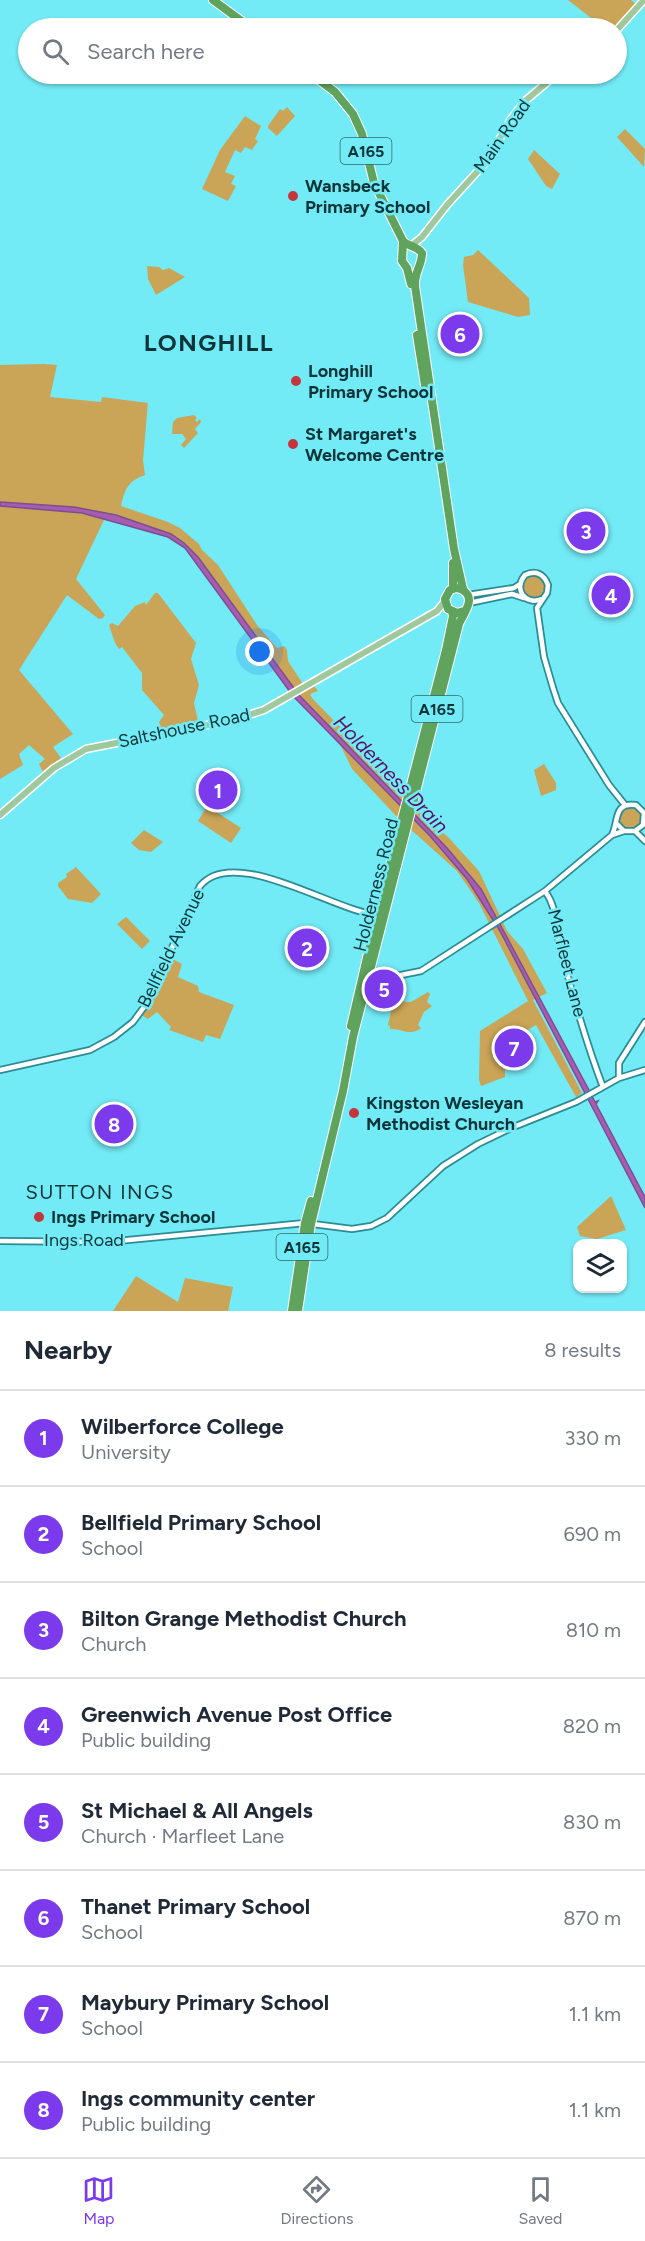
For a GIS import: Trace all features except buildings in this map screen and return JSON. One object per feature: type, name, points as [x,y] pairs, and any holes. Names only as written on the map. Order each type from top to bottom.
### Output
[{"type":"highway","points":[[213,0],[237,18]]},
{"type":"highway","name":"A165","points":[[324,84],[335,92],[353,114],[362,134],[374,183],[403,241],[402,261],[407,268],[411,282],[454,571],[453,589],[447,592],[448,607]]},
{"type":"highway","name":"A165","points":[[403,241],[422,252]]},
{"type":"highway","points":[[404,254],[411,247]]},
{"type":"highway","points":[[422,252],[415,274],[415,286],[454,549],[467,596]]},
{"type":"highway","points":[[407,268],[414,269],[419,266]]},
{"type":"highway","points":[[453,589],[467,596]]},
{"type":"highway","name":"A165","points":[[464,610],[467,596]]},
{"type":"highway","points":[[448,607],[457,613],[464,610]]},
{"type":"highway","name":"Holderness Road","points":[[408,810],[453,616],[448,607]]},
{"type":"highway","name":"Holderness Road","points":[[292,1311],[308,1224],[380,916],[464,610]]},
{"type":"highway","name":"Holderness Road","points":[[298,1311],[308,1224]]},
{"type":"main road","points":[[627,19],[644,0]]},
{"type":"main road","name":"Main Road","points":[[411,247],[420,240],[448,203],[487,161],[511,119],[525,101],[545,84]]},
{"type":"main road","name":"Main Road","points":[[422,252],[427,230]]},
{"type":"main road","name":"Saltshouse Road","points":[[0,815],[54,768],[86,749],[233,720],[264,710],[437,610],[448,607]]},
{"type":"street","points":[[524,598],[520,590],[522,579],[530,573],[541,574],[548,585],[547,593],[537,608]]},
{"type":"street","points":[[467,596],[514,588],[520,584]]},
{"type":"street","points":[[467,596],[512,594],[531,601],[537,608],[544,657],[558,703],[617,796],[626,805],[639,807],[645,818],[644,839]]},
{"type":"street","points":[[531,601],[542,599]]},
{"type":"street","points":[[612,835],[619,809],[617,796]]},
{"type":"street","points":[[619,809],[626,805]]},
{"type":"street","points":[[616,823],[624,831]]},
{"type":"street","points":[[545,891],[612,835],[624,831],[635,831],[643,825]]},
{"type":"street","points":[[635,831],[644,839]]},
{"type":"street","name":"Bellfield Avenue","points":[[0,1070],[90,1050],[121,1033],[133,1022],[147,1003],[200,886],[211,876],[246,873],[263,876],[356,910],[380,916]]},
{"type":"street","name":"Marfleet Lane","points":[[366,974],[396,976],[421,971],[545,891],[554,906],[558,943],[589,1050],[603,1087]]},
{"type":"street","points":[[619,1078],[619,1063],[645,1022]]},
{"type":"street","points":[[603,1087],[619,1078],[645,1070]]},
{"type":"street","name":"Ings Road","points":[[0,1241],[116,1242],[308,1224],[352,1229],[380,1223],[443,1166],[461,1154],[500,1132],[565,1107],[603,1087]]},
{"type":"shaded area","points":[[568,0],[631,0],[637,5],[625,18],[591,18]]},
{"type":"shaded area","points":[[287,107],[295,116],[277,136],[268,126],[280,109],[283,111]]},
{"type":"shaded area","points":[[245,116],[261,126],[255,139],[258,141],[252,150],[245,147],[241,153],[235,150],[225,172],[235,176],[231,184],[236,186],[228,201],[202,189],[220,150]]},
{"type":"shaded area","points":[[625,129],[645,149],[644,167],[617,137]]},
{"type":"shaded area","points":[[534,150],[560,174],[552,189],[546,186],[528,159]]},
{"type":"shaded area","points":[[478,250],[529,298],[530,315],[518,317],[468,302],[464,257],[473,255]]},
{"type":"shaded area","points":[[147,266],[159,267],[163,270],[169,268],[185,277],[156,295],[148,279]]},
{"type":"shaded area","points":[[0,365],[57,365],[50,397],[101,402],[102,397],[148,403],[143,460],[145,475],[128,486],[121,506],[168,522],[180,528],[199,544],[202,550],[218,565],[257,625],[277,648],[284,646],[287,650],[288,661],[303,684],[294,689],[198,557],[178,538],[147,525],[86,509],[0,502]]},
{"type":"shaded area","points":[[194,415],[197,422],[200,419],[201,422],[195,429],[198,433],[184,448],[181,445],[186,439],[182,434],[172,434],[173,422],[177,418]]},
{"type":"shaded area","points":[[0,502],[74,507],[116,515],[171,534],[198,557],[299,695],[447,848],[481,889],[595,1102],[598,1101],[596,1104],[645,1197],[645,1208],[500,931],[467,879],[430,836],[293,696],[185,548],[168,537],[82,513],[0,506]]},
{"type":"shaded area","points":[[0,506],[82,513],[105,518],[76,579],[105,615],[99,619],[67,595],[19,670],[73,734],[53,747],[61,758],[43,772],[39,764],[45,759],[29,745],[19,754],[23,765],[0,779]]},
{"type":"shaded area","points":[[534,575],[539,576],[545,582],[545,592],[539,598],[534,599],[529,598],[523,592],[522,587],[523,582],[529,576]]},
{"type":"shaded area","points":[[155,593],[158,593],[196,643],[191,659],[199,685],[194,703],[198,721],[195,726],[161,731],[159,722],[164,715],[142,690],[142,673],[122,647],[119,649],[109,625],[112,623],[118,626],[135,606],[145,602],[146,605]]},
{"type":"shaded area","points":[[314,686],[318,691],[310,694],[312,698],[479,871],[507,931],[523,949],[547,993],[533,1000],[582,1093],[576,1097],[536,1025],[505,1043],[505,1077],[481,1086],[479,1080],[480,1031],[528,1001],[479,903],[457,871],[398,818],[352,769],[339,742],[401,806],[403,802],[299,695]]},
{"type":"shaded area","points":[[544,764],[556,783],[556,790],[541,796],[534,770]]},
{"type":"shaded area","points":[[207,806],[241,828],[231,843],[198,821]]},
{"type":"shaded area","points":[[631,806],[639,810],[643,818],[639,826],[631,830],[623,826],[619,818],[623,810]]},
{"type":"shaded area","points":[[144,830],[163,842],[151,852],[139,850],[131,843]]},
{"type":"shaded area","points":[[76,867],[101,894],[92,903],[68,899],[58,886],[58,883],[67,877],[66,874]]},
{"type":"shaded area","points":[[126,917],[150,941],[142,949],[117,924]]},
{"type":"shaded area","points":[[169,957],[182,964],[178,977],[198,986],[199,992],[234,1005],[220,1039],[206,1035],[203,1042],[169,1030],[171,1027],[157,1012],[148,1019],[141,1015]]},
{"type":"shaded area","points":[[428,992],[430,994],[427,1002],[432,1006],[424,1012],[418,1025],[421,1028],[413,1032],[390,1029],[388,1025],[392,1007],[385,1005],[386,1002],[391,1004],[393,1001],[411,1002]]},
{"type":"shaded area","points":[[611,1196],[626,1230],[597,1239],[580,1236],[577,1227]]},
{"type":"shaded area","points":[[136,1276],[178,1302],[185,1278],[233,1287],[228,1311],[113,1311]]},
{"type":"place","name":"Wansbeck Primary School","points":[[293,196]]},
{"type":"place","name":"Thanet Primary School","points":[[460,334]]},
{"type":"place","name":"Longhill Primary School","points":[[296,381]]},
{"type":"place","name":"St Margaret's Welcome Centre","points":[[293,444]]},
{"type":"place","name":"Bilton Grange Methodist Church","points":[[586,531]]},
{"type":"place","name":"Greenwich Avenue Post Office","points":[[611,595]]},
{"type":"place","name":"Wilberforce College","points":[[218,790]]},
{"type":"place","name":"Bellfield Primary School","points":[[307,948]]},
{"type":"place","name":"St Michael & All Angels","points":[[384,989]]},
{"type":"place","name":"Maybury Primary School","points":[[514,1048]]},
{"type":"place","name":"Kingston Wesleyan Methodist Church","points":[[354,1113]]},
{"type":"place","name":"Ings community center","points":[[114,1124]]},
{"type":"place","name":"Ings Primary School","points":[[39,1217]]},
{"type":"district","name":"LONGHILL","points":[[209,343]]},
{"type":"district","name":"SUTTON INGS","points":[[100,1192]]},
{"type":"water label","name":"Holderness Drain","points":[[391,774]]}]
